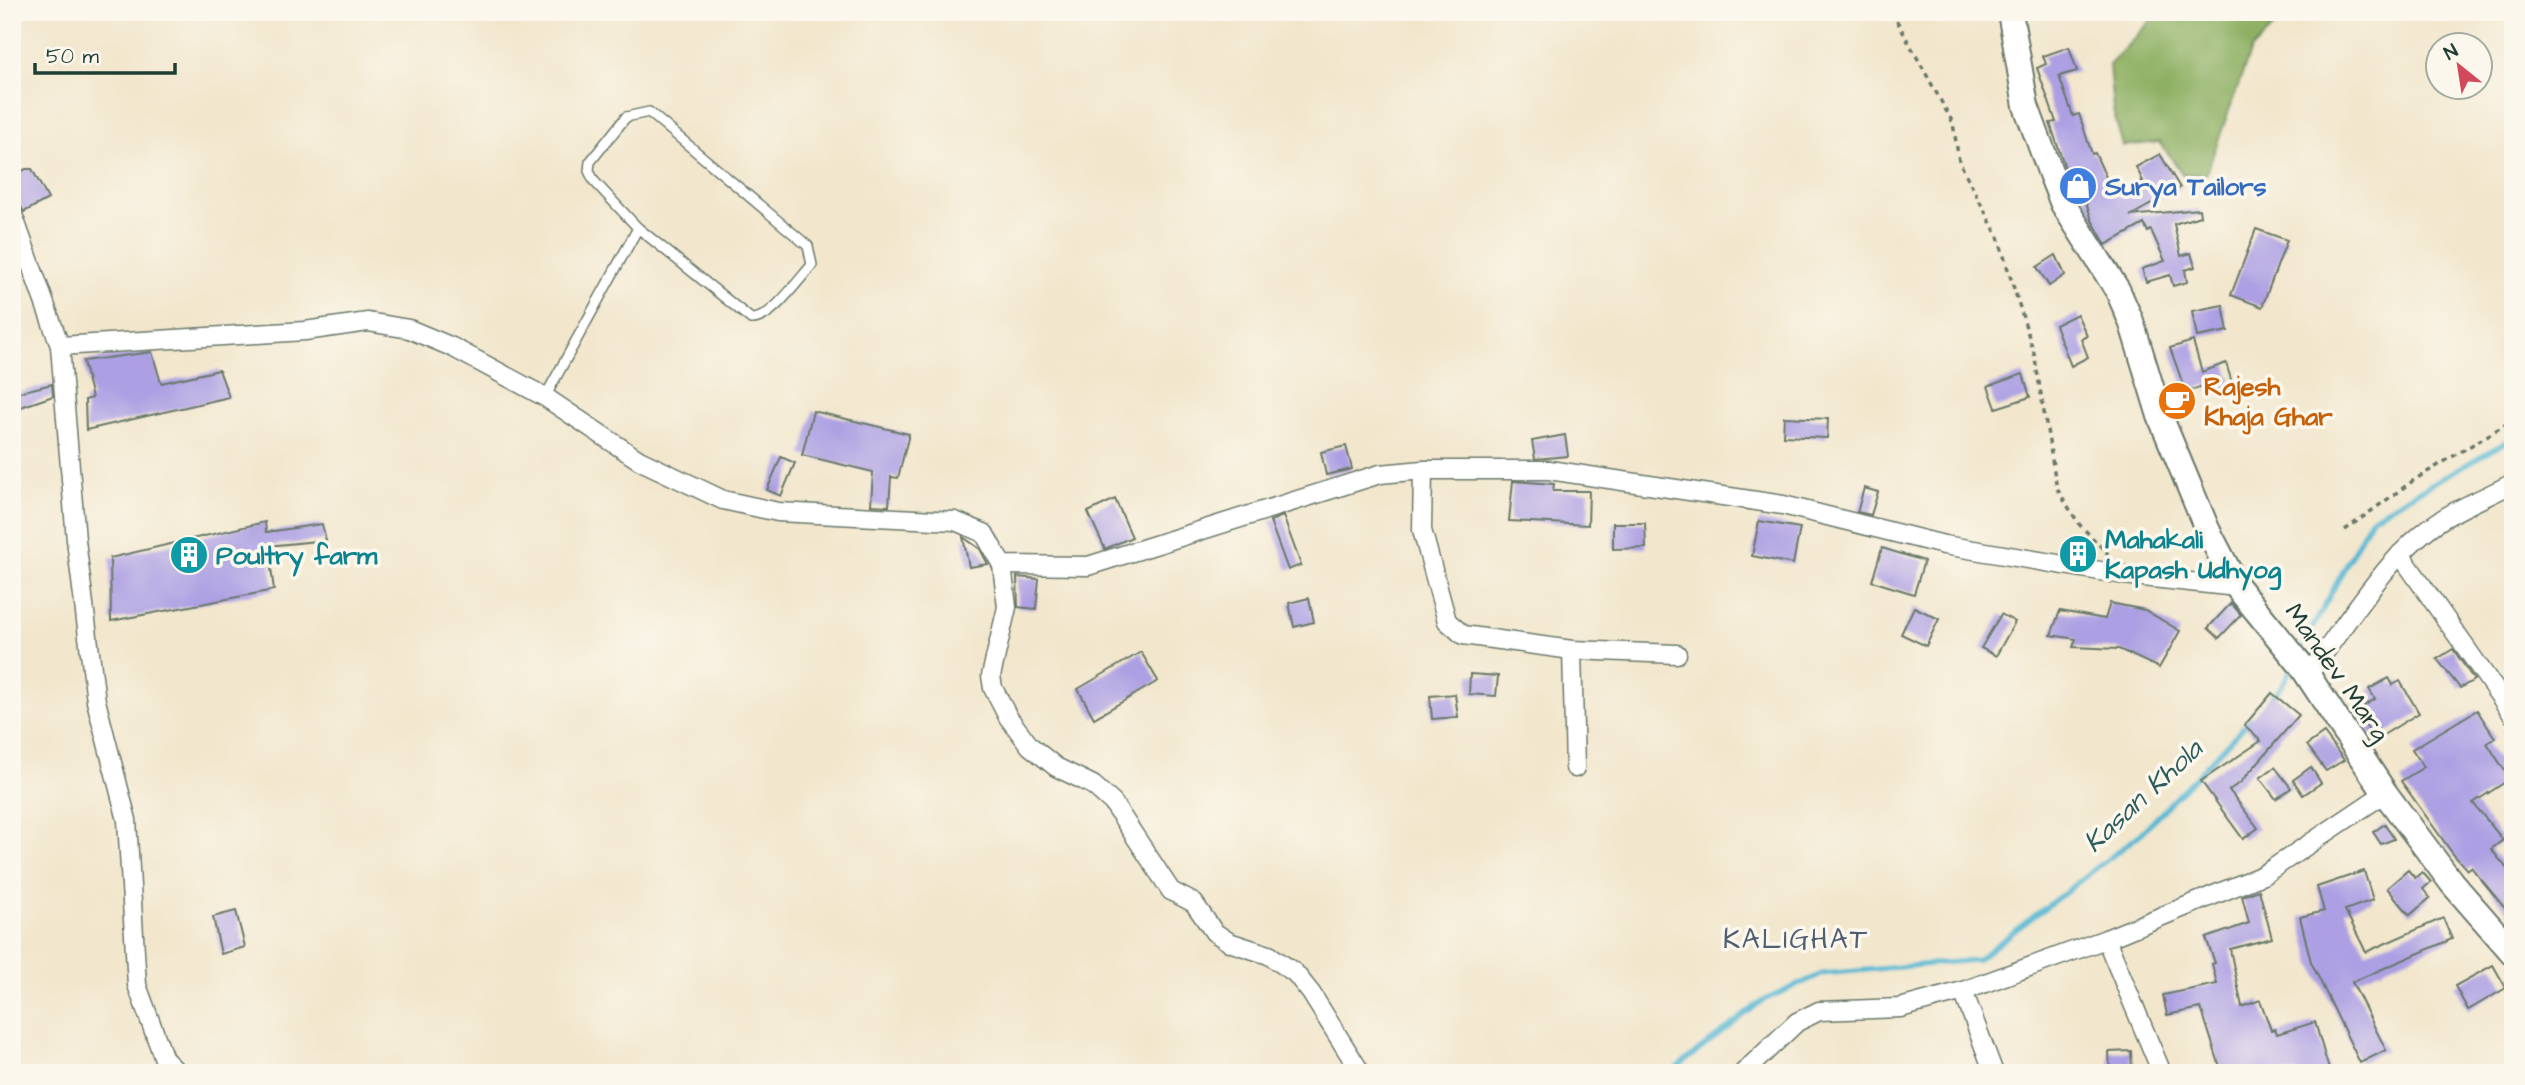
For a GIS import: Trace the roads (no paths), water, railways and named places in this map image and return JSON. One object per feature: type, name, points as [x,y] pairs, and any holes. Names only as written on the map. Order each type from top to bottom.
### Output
[{"type":"main road","name":"Mandev Marg","points":[[2010,12],[2026,106],[2051,174],[2075,225],[2118,291],[2131,321],[2160,416],[2207,529],[2237,587],[2264,616],[2304,670],[2385,793],[2452,883],[2513,953]]},
{"type":"street","points":[[12,212],[60,346],[76,540],[96,701],[127,820],[136,985],[164,1059],[177,1073]]},
{"type":"street","points":[[60,346],[305,331],[368,322],[409,329],[452,347],[545,397],[639,460],[723,500],[778,512],[955,521],[984,533],[1002,565],[1007,607],[991,676],[993,688],[1008,716],[1030,746],[1056,767],[1093,785],[1114,803],[1171,891],[1194,903],[1214,932],[1229,942],[1269,955],[1295,973],[1311,993],[1361,1073]]},
{"type":"street","points":[[1423,470],[1422,530],[1447,621],[1454,629],[1463,635],[1572,650],[1677,654]]},
{"type":"street","points":[[1002,565],[1088,566],[1380,474],[1423,470],[1562,472],[1783,505],[1944,545],[2124,575],[2237,587]]},
{"type":"street","points":[[2304,670],[2400,554],[2434,526],[2513,483]]},
{"type":"street","points":[[2400,554],[2513,715]]},
{"type":"street","points":[[1572,650],[1575,768]]},
{"type":"street","points":[[1742,1073],[1797,1023],[1819,1011],[1900,1008],[1963,991],[2106,939],[2263,875],[2385,793]]},
{"type":"street","points":[[2106,939],[2162,1073]]},
{"type":"street","points":[[1963,991],[1994,1073]]},
{"type":"lane","points":[[649,112],[808,246],[812,265],[769,313],[758,320],[751,318],[638,228],[609,199],[589,171],[590,162],[626,117],[649,112]]},
{"type":"lane","points":[[545,397],[638,228]]},
{"type":"waterway","name":"Kasan Khola","points":[[2300,652],[2371,518],[2513,438]]},
{"type":"waterway","name":"Kasan Khola","points":[[2270,699],[2282,686],[2292,667]]},
{"type":"waterway","name":"Kasan Khola","points":[[1670,1073],[1762,1001],[1822,974],[1977,960],[2138,836],[2251,719]]},
{"type":"place","name":"Surya Tailors","points":[[2078,186]]},
{"type":"place","name":"Rajesh Khaja Ghar","points":[[2177,401]]},
{"type":"place","name":"Mahakali Kapash Udhyog","points":[[2078,554]]},
{"type":"place","name":"Poultry farm","points":[[189,555]]},
{"type":"district","name":"KALIGHAT","points":[[1796,938]]}]
